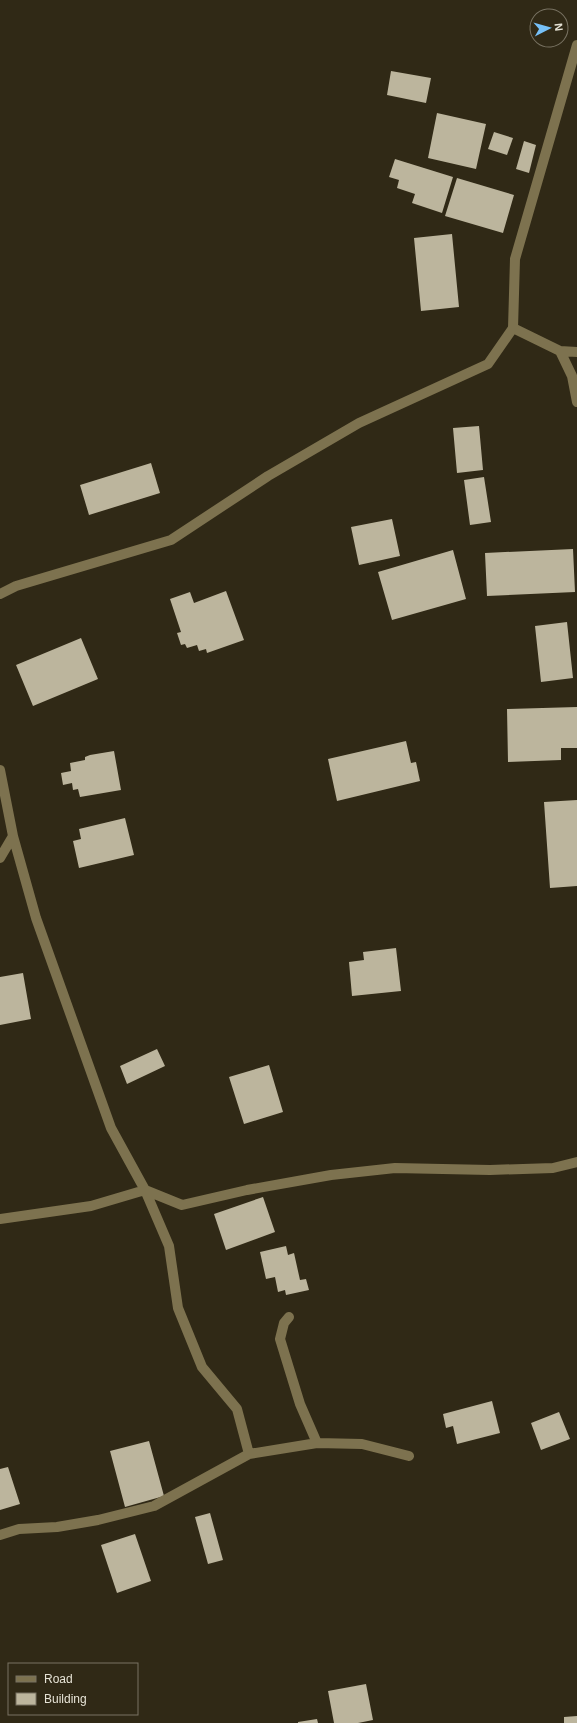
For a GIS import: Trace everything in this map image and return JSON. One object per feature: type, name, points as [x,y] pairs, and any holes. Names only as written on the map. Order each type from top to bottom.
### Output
[{"type":"street","points":[[0,594],[16,586],[171,540],[268,476],[359,423],[488,364],[513,328],[515,259],[577,45]]},
{"type":"street","points":[[513,328],[560,351],[577,352]]},
{"type":"street","points":[[560,351],[572,376],[577,402]]},
{"type":"street","points":[[0,770],[13,836],[36,918],[111,1128],[145,1190],[169,1246],[178,1308],[202,1367],[237,1409],[249,1454]]},
{"type":"street","points":[[0,858],[13,836]]},
{"type":"street","points":[[0,1219],[91,1206],[145,1190],[182,1205],[247,1190],[338,1174],[395,1168],[490,1170],[545,1168],[577,1162]]},
{"type":"street","points":[[289,1316],[284,1323],[280,1339],[300,1404],[316,1443]]},
{"type":"street","points":[[0,1535],[19,1529],[57,1527],[98,1520],[154,1506],[249,1454],[316,1443],[362,1444],[409,1456]]},
{"type":"building","points":[[391,71],[431,78],[426,103],[387,95]]},
{"type":"building","points":[[437,113],[486,124],[476,169],[428,158]]},
{"type":"building","points":[[494,132],[513,138],[507,155],[488,149]]},
{"type":"building","points":[[524,141],[536,145],[529,173],[516,169]]},
{"type":"building","points":[[395,159],[453,177],[442,213],[412,203],[415,194],[397,188],[399,180],[389,177]]},
{"type":"building","points":[[457,178],[514,195],[503,233],[445,216]]},
{"type":"building","points":[[452,234],[459,307],[421,311],[414,238]]},
{"type":"building","points":[[479,426],[483,470],[457,473],[453,428]]},
{"type":"building","points":[[151,463],[160,493],[89,515],[80,485]]},
{"type":"building","points":[[484,477],[491,522],[470,525],[464,480]]},
{"type":"building","points":[[392,519],[400,556],[359,565],[351,527]]},
{"type":"building","points":[[573,549],[575,592],[487,596],[485,553]]},
{"type":"building","points":[[453,550],[466,599],[392,620],[378,572]]},
{"type":"building","points":[[226,591],[244,640],[207,653],[206,649],[199,651],[197,645],[187,648],[185,644],[181,645],[177,633],[181,632],[170,599],[190,592],[194,603]]},
{"type":"building","points":[[567,622],[573,678],[541,682],[535,626]]},
{"type":"building","points":[[81,638],[98,679],[33,706],[16,665]]},
{"type":"building","points":[[577,707],[577,748],[561,748],[561,760],[508,762],[507,709]]},
{"type":"building","points":[[406,741],[411,763],[416,762],[420,781],[337,801],[328,759]]},
{"type":"building","points":[[114,751],[121,790],[80,797],[78,789],[73,790],[72,783],[63,785],[61,773],[71,771],[70,763],[85,760],[85,757],[90,755]]},
{"type":"building","points":[[577,800],[577,886],[550,888],[544,802]]},
{"type":"building","points":[[125,818],[134,855],[79,868],[73,841],[81,839],[79,829]]},
{"type":"building","points":[[396,948],[401,991],[352,996],[349,962],[364,960],[363,952]]},
{"type":"building","points":[[23,973],[31,1019],[0,1025],[0,977]]},
{"type":"building","points":[[157,1049],[165,1066],[127,1084],[120,1066]]},
{"type":"building","points":[[269,1065],[283,1112],[244,1124],[229,1077]]},
{"type":"building","points":[[263,1197],[275,1232],[226,1250],[214,1214]]},
{"type":"building","points":[[286,1246],[288,1255],[294,1253],[300,1280],[306,1279],[309,1290],[286,1295],[285,1290],[278,1292],[275,1277],[266,1279],[260,1252]]},
{"type":"building","points":[[492,1401],[500,1433],[457,1444],[453,1426],[446,1428],[443,1414]]},
{"type":"building","points":[[559,1412],[570,1439],[541,1450],[531,1423]]},
{"type":"building","points":[[149,1441],[164,1496],[125,1507],[110,1451]]},
{"type":"building","points":[[8,1467],[20,1504],[0,1510],[0,1469]]},
{"type":"building","points":[[210,1513],[223,1560],[208,1564],[195,1517]]},
{"type":"building","points":[[135,1534],[151,1581],[117,1593],[101,1545]]},
{"type":"building","points":[[366,1684],[373,1720],[358,1723],[334,1723],[328,1691]]},
{"type":"building","points":[[577,1716],[577,1723],[564,1723],[564,1717]]},
{"type":"building","points":[[317,1719],[318,1723],[298,1723],[298,1722]]}]
